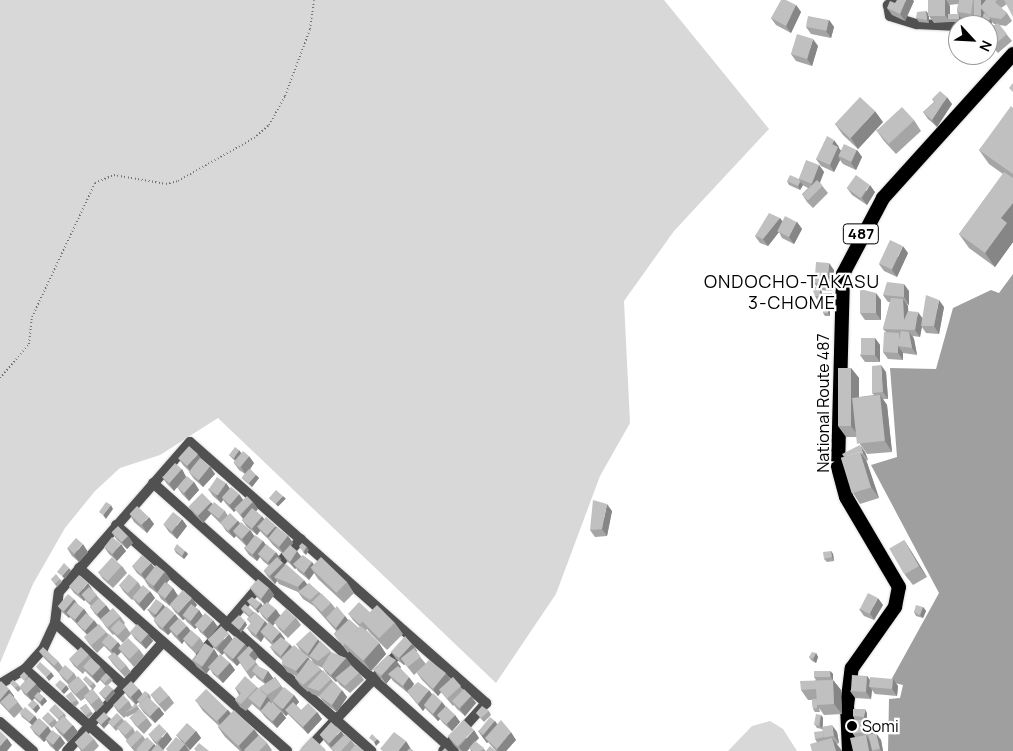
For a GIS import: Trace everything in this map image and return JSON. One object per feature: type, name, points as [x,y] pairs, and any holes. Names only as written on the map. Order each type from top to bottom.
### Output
[{"type":"highway","name":"National Route 487","points":[[849,751],[847,706],[852,668],[895,607],[899,587],[846,497],[838,466],[843,274],[882,198],[1013,54]]},
{"type":"street","points":[[895,0],[888,5],[890,16],[917,24],[948,26]]},
{"type":"street","points":[[0,684],[25,669],[55,623],[59,592],[116,525],[153,483],[190,442],[414,636],[486,703],[448,749],[153,483]]},
{"type":"street","points":[[116,525],[370,751]]},
{"type":"street","points":[[190,667],[226,623],[301,539]]},
{"type":"street","points":[[79,568],[288,751]]},
{"type":"street","points":[[55,623],[125,686]]},
{"type":"street","points":[[306,751],[414,636]]},
{"type":"street","points":[[68,751],[163,642]]},
{"type":"street","points":[[25,669],[118,751]]},
{"type":"street","points":[[0,722],[33,751]]},
{"type":"path","points":[[0,378],[29,344],[32,317],[95,183],[114,175],[166,184],[178,181],[254,138],[269,125],[285,96],[306,44],[314,0]]},
{"type":"shaded area","points":[[0,0],[664,0],[769,129],[674,231],[624,301],[630,423],[600,476],[556,594],[496,683],[218,418],[160,455],[120,468],[95,491],[65,528],[33,584],[0,663]]},
{"type":"shaded area","points":[[1013,274],[1013,751],[888,751],[889,699],[900,698],[903,685],[890,682],[939,593],[871,465],[897,457],[890,368],[936,369],[953,308],[991,290],[999,293]]},
{"type":"shaded area","points":[[770,721],[783,729],[797,751],[728,751],[752,726]]},
{"type":"building","points":[[781,0],[786,0],[796,5],[786,26],[771,18]]},
{"type":"building","points":[[897,0],[906,0],[900,14],[887,8],[890,1],[895,3]]},
{"type":"building","points":[[928,0],[945,0],[945,16],[928,16]]},
{"type":"building","points":[[959,0],[973,0],[971,14],[957,12]]},
{"type":"building","points":[[974,0],[981,0],[981,15],[974,15]]},
{"type":"building","points":[[986,0],[997,0],[995,2],[1007,13],[1001,19],[998,18],[998,15],[987,15],[980,7]]},
{"type":"building","points":[[1004,0],[1013,0],[1013,17]]},
{"type":"building","points":[[926,11],[927,20],[916,18],[917,12]]},
{"type":"building","points":[[808,16],[829,20],[827,31],[806,27]]},
{"type":"building","points":[[998,23],[1007,34],[998,42]]},
{"type":"building","points":[[797,34],[813,39],[807,59],[791,54]]},
{"type":"building","points":[[1013,83],[1013,92],[1009,88]]},
{"type":"building","points":[[940,91],[947,97],[932,120],[923,112],[935,102],[932,99]]},
{"type":"building","points":[[860,97],[875,111],[850,138],[835,124]]},
{"type":"building","points":[[1011,106],[1013,108],[1013,174],[979,150]]},
{"type":"building","points":[[902,107],[914,120],[889,144],[876,131]]},
{"type":"building","points":[[827,136],[834,140],[832,144],[838,147],[830,165],[816,159]]},
{"type":"building","points":[[844,144],[857,150],[851,162],[839,156]]},
{"type":"building","points":[[806,160],[819,165],[812,184],[799,179]]},
{"type":"building","points":[[1004,172],[1013,178],[1013,203],[1001,218],[1007,223],[985,253],[959,234]]},
{"type":"building","points":[[790,175],[799,179],[798,186],[787,181]]},
{"type":"building","points":[[856,175],[870,185],[860,198],[847,188]]},
{"type":"building","points":[[817,180],[823,186],[808,201],[802,195]]},
{"type":"building","points":[[769,213],[780,218],[763,239],[755,236]]},
{"type":"building","points":[[785,216],[797,222],[789,237],[777,231]]},
{"type":"building","points":[[890,240],[903,246],[892,269],[879,264]]},
{"type":"building","points":[[816,262],[829,263],[828,284],[815,283]]},
{"type":"building","points":[[887,282],[904,284],[904,297],[883,295]]},
{"type":"building","points":[[811,285],[820,289],[820,296],[815,296]]},
{"type":"building","points":[[860,289],[876,293],[876,313],[860,313]]},
{"type":"building","points":[[823,293],[831,293],[831,303],[823,303]]},
{"type":"building","points":[[926,295],[939,300],[934,326],[921,326]]},
{"type":"building","points":[[891,298],[903,299],[904,320],[908,311],[918,312],[915,330],[883,329]]},
{"type":"building","points":[[823,307],[828,307],[828,313],[823,313]]},
{"type":"building","points":[[901,331],[909,332],[912,348],[898,346],[898,353],[883,352],[884,332],[899,333],[899,340]]},
{"type":"building","points":[[861,338],[875,338],[875,355],[861,355]]},
{"type":"building","points":[[881,365],[883,392],[872,393],[872,366]]},
{"type":"building","points":[[838,368],[851,368],[851,426],[838,426]]},
{"type":"building","points":[[880,395],[885,441],[857,444],[852,398]]},
{"type":"building","points":[[860,445],[863,453],[861,454],[860,452],[844,457],[842,454]]},
{"type":"building","points":[[189,446],[198,454],[187,466],[178,458]]},
{"type":"building","points":[[235,447],[239,450],[234,458],[229,455]]},
{"type":"building","points":[[243,451],[249,456],[239,468],[233,462]]},
{"type":"building","points":[[860,452],[871,487],[852,493],[841,458]]},
{"type":"building","points":[[200,458],[210,466],[199,480],[189,472]]},
{"type":"building","points":[[175,463],[182,469],[169,483],[163,477]]},
{"type":"building","points":[[249,469],[256,475],[249,483],[242,477]]},
{"type":"building","points":[[187,476],[194,482],[184,493],[177,487]]},
{"type":"building","points":[[217,477],[226,483],[218,496],[209,489]]},
{"type":"building","points":[[231,487],[239,494],[230,505],[222,498]]},
{"type":"building","points":[[276,490],[283,496],[276,504],[269,498]]},
{"type":"building","points":[[202,493],[211,502],[198,516],[189,506]]},
{"type":"building","points":[[247,496],[253,502],[240,514],[234,509]]},
{"type":"building","points":[[593,500],[607,504],[602,529],[590,530]]},
{"type":"building","points":[[106,502],[111,505],[103,515],[99,512]]},
{"type":"building","points":[[214,502],[225,511],[219,519],[208,510]]},
{"type":"building","points":[[137,506],[149,517],[141,525],[129,514]]},
{"type":"building","points":[[252,508],[262,516],[252,529],[242,520]]},
{"type":"building","points":[[173,512],[182,519],[172,531],[163,525]]},
{"type":"building","points":[[230,513],[238,521],[228,531],[220,523]]},
{"type":"building","points":[[266,517],[276,526],[267,535],[257,527]]},
{"type":"building","points":[[241,522],[250,530],[242,539],[233,531]]},
{"type":"building","points":[[118,526],[128,536],[122,542],[112,532]]},
{"type":"building","points":[[277,527],[288,536],[279,547],[268,538]]},
{"type":"building","points":[[255,535],[263,541],[253,555],[245,549]]},
{"type":"building","points":[[112,537],[121,544],[113,554],[104,547]]},
{"type":"building","points":[[76,538],[83,544],[74,554],[67,548]]},
{"type":"building","points":[[904,540],[919,566],[904,574],[889,548]]},
{"type":"building","points":[[302,543],[307,547],[303,552],[299,546]]},
{"type":"building","points":[[177,544],[185,551],[182,556],[174,549]]},
{"type":"building","points":[[266,544],[276,552],[268,562],[258,554]]},
{"type":"building","points":[[290,545],[297,551],[290,562],[282,554]]},
{"type":"building","points":[[831,551],[832,557],[824,559],[823,552]]},
{"type":"building","points":[[142,555],[151,563],[141,574],[132,566]]},
{"type":"building","points":[[303,555],[312,562],[304,573],[293,564]]},
{"type":"building","points":[[112,557],[122,566],[108,581],[98,573]]},
{"type":"building","points":[[277,557],[283,563],[269,576],[264,570]]},
{"type":"building","points":[[321,557],[347,582],[336,593],[311,568]]},
{"type":"building","points":[[64,563],[69,568],[62,576],[57,572]]},
{"type":"building","points":[[286,564],[304,580],[298,587],[274,577]]},
{"type":"building","points":[[156,565],[165,572],[154,586],[145,579]]},
{"type":"building","points":[[56,574],[60,579],[55,584],[51,579]]},
{"type":"building","points":[[129,574],[138,582],[128,593],[119,585]]},
{"type":"building","points":[[79,575],[88,583],[78,594],[69,586]]},
{"type":"building","points":[[258,579],[269,588],[261,599],[250,588]]},
{"type":"building","points":[[165,582],[173,588],[165,598],[157,592]]},
{"type":"building","points":[[309,583],[319,592],[310,600],[298,592]]},
{"type":"building","points":[[143,585],[150,591],[139,603],[133,597]]},
{"type":"building","points":[[89,587],[97,595],[89,603],[81,595]]},
{"type":"building","points":[[183,590],[192,598],[179,613],[170,605]]},
{"type":"building","points":[[321,593],[331,603],[322,612],[312,602]]},
{"type":"building","points":[[868,593],[878,598],[870,614],[860,609]]},
{"type":"building","points":[[68,594],[74,599],[64,611],[58,606]]},
{"type":"building","points":[[252,597],[261,603],[256,609],[247,601]]},
{"type":"building","points":[[99,598],[106,605],[97,614],[90,607]]},
{"type":"building","points":[[156,599],[163,604],[156,615],[148,610]]},
{"type":"building","points":[[75,602],[84,609],[75,620],[66,613]]},
{"type":"building","points":[[267,602],[276,609],[267,619],[258,610]]},
{"type":"building","points":[[359,602],[371,613],[360,625],[348,614]]},
{"type":"building","points":[[191,604],[199,610],[191,621],[183,615]]},
{"type":"building","points":[[245,604],[253,611],[249,616],[241,609]]},
{"type":"building","points":[[377,605],[395,623],[379,638],[361,621]]},
{"type":"building","points":[[916,605],[923,607],[920,615],[914,612]]},
{"type":"building","points":[[166,606],[175,614],[162,628],[153,620]]},
{"type":"building","points":[[337,606],[345,616],[336,628],[326,618]]},
{"type":"building","points":[[113,608],[120,616],[107,627],[100,619]]},
{"type":"building","points":[[286,609],[296,618],[284,631],[274,622]]},
{"type":"building","points":[[255,612],[265,621],[256,635],[247,628],[251,623],[247,619]]},
{"type":"building","points":[[86,613],[94,620],[85,631],[77,624]]},
{"type":"building","points":[[205,613],[213,620],[203,632],[195,625]]},
{"type":"building","points":[[239,615],[245,621],[239,630],[231,623]]},
{"type":"building","points":[[179,618],[187,626],[177,636],[169,628]]},
{"type":"building","points":[[349,619],[359,628],[343,646],[334,634]]},
{"type":"building","points":[[119,620],[126,627],[118,636],[111,628]]},
{"type":"building","points":[[269,622],[280,632],[271,642],[260,632]]},
{"type":"building","points":[[99,624],[106,632],[91,645],[84,637]]},
{"type":"building","points":[[137,624],[148,634],[141,642],[130,632]]},
{"type":"building","points":[[221,626],[229,634],[215,647],[208,639]]},
{"type":"building","points":[[361,626],[379,643],[363,661],[345,644]]},
{"type":"building","points":[[191,630],[200,638],[192,647],[183,639]]},
{"type":"building","points":[[310,631],[318,639],[308,654],[296,644]]},
{"type":"building","points":[[109,634],[118,642],[111,650],[102,642]]},
{"type":"building","points":[[235,636],[245,644],[233,659],[223,651]]},
{"type":"building","points":[[405,636],[412,644],[399,658],[391,652]]},
{"type":"building","points":[[281,637],[290,644],[281,656],[270,647]]},
{"type":"building","points":[[128,638],[139,649],[129,659],[118,648]]},
{"type":"building","points":[[320,641],[331,651],[318,661],[309,656]]},
{"type":"building","points":[[205,643],[214,649],[202,667],[193,660]]},
{"type":"building","points":[[294,645],[308,657],[296,671],[282,664],[282,657]]},
{"type":"building","points":[[249,646],[253,650],[249,655],[256,662],[246,672],[237,658]]},
{"type":"building","points":[[43,647],[58,661],[54,666],[39,651]]},
{"type":"building","points":[[81,647],[89,655],[77,667],[69,659]]},
{"type":"building","points":[[414,648],[421,657],[407,667],[401,658]]},
{"type":"building","points":[[114,652],[126,665],[120,671],[108,657]]},
{"type":"building","points":[[331,652],[346,658],[331,675],[322,667]]},
{"type":"building","points":[[812,652],[816,653],[813,659],[809,657]]},
{"type":"building","points":[[220,654],[230,663],[218,676],[208,667]]},
{"type":"building","points":[[388,655],[396,660],[381,676],[373,669]]},
{"type":"building","points":[[91,658],[101,667],[93,676],[83,667]]},
{"type":"building","points":[[309,659],[321,669],[303,685],[295,678]]},
{"type":"building","points":[[429,660],[446,673],[433,689],[417,673]]},
{"type":"building","points":[[40,662],[51,672],[46,677],[36,667]]},
{"type":"building","points":[[65,665],[74,673],[67,680],[58,672]]},
{"type":"building","points":[[256,665],[268,671],[263,680],[252,671]]},
{"type":"building","points":[[351,665],[359,673],[345,686],[335,678]]},
{"type":"building","points":[[398,666],[409,677],[403,686],[388,674]]},
{"type":"building","points":[[323,670],[331,679],[319,691],[307,687]]},
{"type":"building","points":[[814,671],[830,671],[830,677],[814,677]]},
{"type":"building","points":[[24,672],[28,676],[24,680],[20,676]]},
{"type":"building","points":[[106,673],[110,677],[105,683],[100,679]]},
{"type":"building","points":[[852,675],[867,676],[866,692],[851,691]]},
{"type":"building","points":[[78,676],[86,685],[76,694],[68,685]]},
{"type":"building","points":[[86,676],[94,683],[90,686],[83,679]]},
{"type":"building","points":[[245,676],[257,687],[241,704],[235,700],[241,693],[235,688]]},
{"type":"building","points":[[29,677],[36,684],[26,694],[19,687]]},
{"type":"building","points":[[275,677],[281,686],[267,695],[259,688]]},
{"type":"building","points":[[453,677],[461,686],[447,699],[439,690]]},
{"type":"building","points":[[870,677],[893,679],[892,689],[869,687]]},
{"type":"building","points":[[13,680],[19,685],[15,688],[10,683]]},
{"type":"building","points":[[60,680],[66,685],[61,691],[55,685]]},
{"type":"building","points":[[833,680],[834,704],[817,705],[816,689],[801,690],[800,681]]},
{"type":"building","points":[[131,681],[139,689],[130,697],[123,689]]},
{"type":"building","points":[[333,681],[342,690],[332,705],[319,696]]},
{"type":"building","points":[[0,682],[9,689],[0,700]]},
{"type":"building","points":[[418,682],[429,690],[418,704],[407,691]]},
{"type":"building","points":[[107,684],[113,689],[105,698],[99,693]]},
{"type":"building","points":[[160,686],[169,696],[159,704],[150,695]]},
{"type":"building","points":[[284,687],[294,695],[283,709],[273,701]]},
{"type":"building","points":[[258,688],[267,696],[260,708],[248,698]]},
{"type":"building","points":[[92,689],[99,697],[91,705],[84,696]]},
{"type":"building","points":[[206,689],[228,710],[216,721],[195,701]]},
{"type":"building","points":[[464,689],[471,696],[459,708],[452,701]]},
{"type":"building","points":[[145,691],[149,694],[140,703],[137,700]]},
{"type":"building","points":[[38,692],[44,697],[40,702],[34,697]]},
{"type":"building","points":[[71,692],[77,700],[72,703],[66,696]]},
{"type":"building","points":[[10,693],[18,702],[8,711],[0,702]]},
{"type":"building","points":[[433,693],[442,702],[433,714],[424,705]]},
{"type":"building","points":[[123,695],[129,701],[119,711],[113,705]]},
{"type":"building","points":[[147,696],[159,707],[150,716],[138,706]]},
{"type":"building","points":[[812,699],[817,699],[817,708],[813,709]]},
{"type":"building","points":[[33,700],[38,704],[33,709],[28,705]]},
{"type":"building","points":[[269,701],[281,711],[273,721],[261,711]]},
{"type":"building","points":[[293,702],[301,710],[308,703],[317,712],[303,727],[285,710]]},
{"type":"building","points":[[55,704],[64,713],[59,719],[49,710]]},
{"type":"building","points":[[86,704],[91,711],[86,715],[80,708]]},
{"type":"building","points":[[136,704],[138,706],[125,713]]},
{"type":"building","points":[[446,706],[455,715],[446,724],[437,715]]},
{"type":"building","points":[[482,706],[489,711],[481,718],[476,713]]},
{"type":"building","points":[[25,707],[35,716],[29,722],[20,713]]},
{"type":"building","points":[[139,709],[147,718],[137,727],[129,718]]},
{"type":"building","points":[[853,709],[865,709],[864,717],[853,716]]},
{"type":"building","points":[[234,710],[254,729],[238,746],[218,727]]},
{"type":"building","points":[[48,712],[55,719],[49,724],[42,718]]},
{"type":"building","points":[[104,712],[109,717],[101,725],[96,720]]},
{"type":"building","points":[[117,713],[122,718],[113,727],[108,722]]},
{"type":"building","points":[[816,714],[821,715],[819,726],[814,725]]},
{"type":"building","points":[[63,716],[73,725],[64,734],[54,726]]},
{"type":"building","points":[[490,717],[495,721],[483,735],[479,731]]},
{"type":"building","points":[[39,718],[48,726],[39,736],[30,728]]},
{"type":"building","points":[[125,720],[133,728],[125,736],[117,728]]},
{"type":"building","points":[[464,720],[474,730],[458,746],[448,736]]},
{"type":"building","points":[[501,720],[511,732],[497,749],[485,738]]},
{"type":"building","points":[[854,720],[864,720],[864,724],[854,726]]},
{"type":"building","points":[[331,722],[341,731],[329,743],[320,735]]},
{"type":"building","points":[[187,723],[196,731],[185,743],[176,735]]},
{"type":"building","points":[[159,724],[167,732],[156,742],[148,735]]},
{"type":"building","points":[[868,724],[869,731],[853,734],[851,726]]},
{"type":"building","points":[[832,725],[834,736],[824,738],[822,727]]},
{"type":"building","points":[[52,730],[60,736],[53,745],[45,739]]},
{"type":"building","points":[[137,730],[143,736],[131,747],[126,741]]},
{"type":"building","points":[[0,731],[7,738],[0,746]]},
{"type":"building","points":[[86,731],[94,739],[82,750],[75,742]]},
{"type":"building","points":[[823,731],[824,737],[815,739],[814,732]]},
{"type":"building","points":[[394,732],[406,741],[398,751],[383,751],[380,749]]},
{"type":"building","points":[[876,733],[880,749],[872,750],[868,735]]},
{"type":"building","points":[[345,734],[351,740],[341,751],[334,751],[331,748]]},
{"type":"building","points":[[372,734],[377,739],[374,742],[369,738]]},
{"type":"building","points":[[259,735],[267,743],[259,751],[245,751],[244,750]]},
{"type":"building","points":[[866,735],[869,751],[853,751],[850,738]]},
{"type":"building","points":[[147,737],[154,744],[148,751],[136,750]]},
{"type":"building","points":[[176,737],[185,744],[179,751],[169,751],[166,749]]},
{"type":"building","points":[[312,737],[326,750],[299,751]]},
{"type":"building","points":[[832,738],[836,751],[812,751],[810,744]]},
{"type":"building","points":[[475,741],[484,748],[481,751],[473,751],[469,748]]},
{"type":"building","points":[[199,743],[209,751],[196,751],[194,749]]},
{"type":"building","points":[[157,744],[164,751],[151,751]]},
{"type":"building","points":[[356,744],[364,751],[350,751]]},
{"type":"building","points":[[490,746],[496,751],[486,751]]},
{"type":"place","name":"Somi","points":[[852,726]]},
{"type":"district","name":"ONDOCHO-TAKASU 3-CHOME","points":[[792,292]]}]
